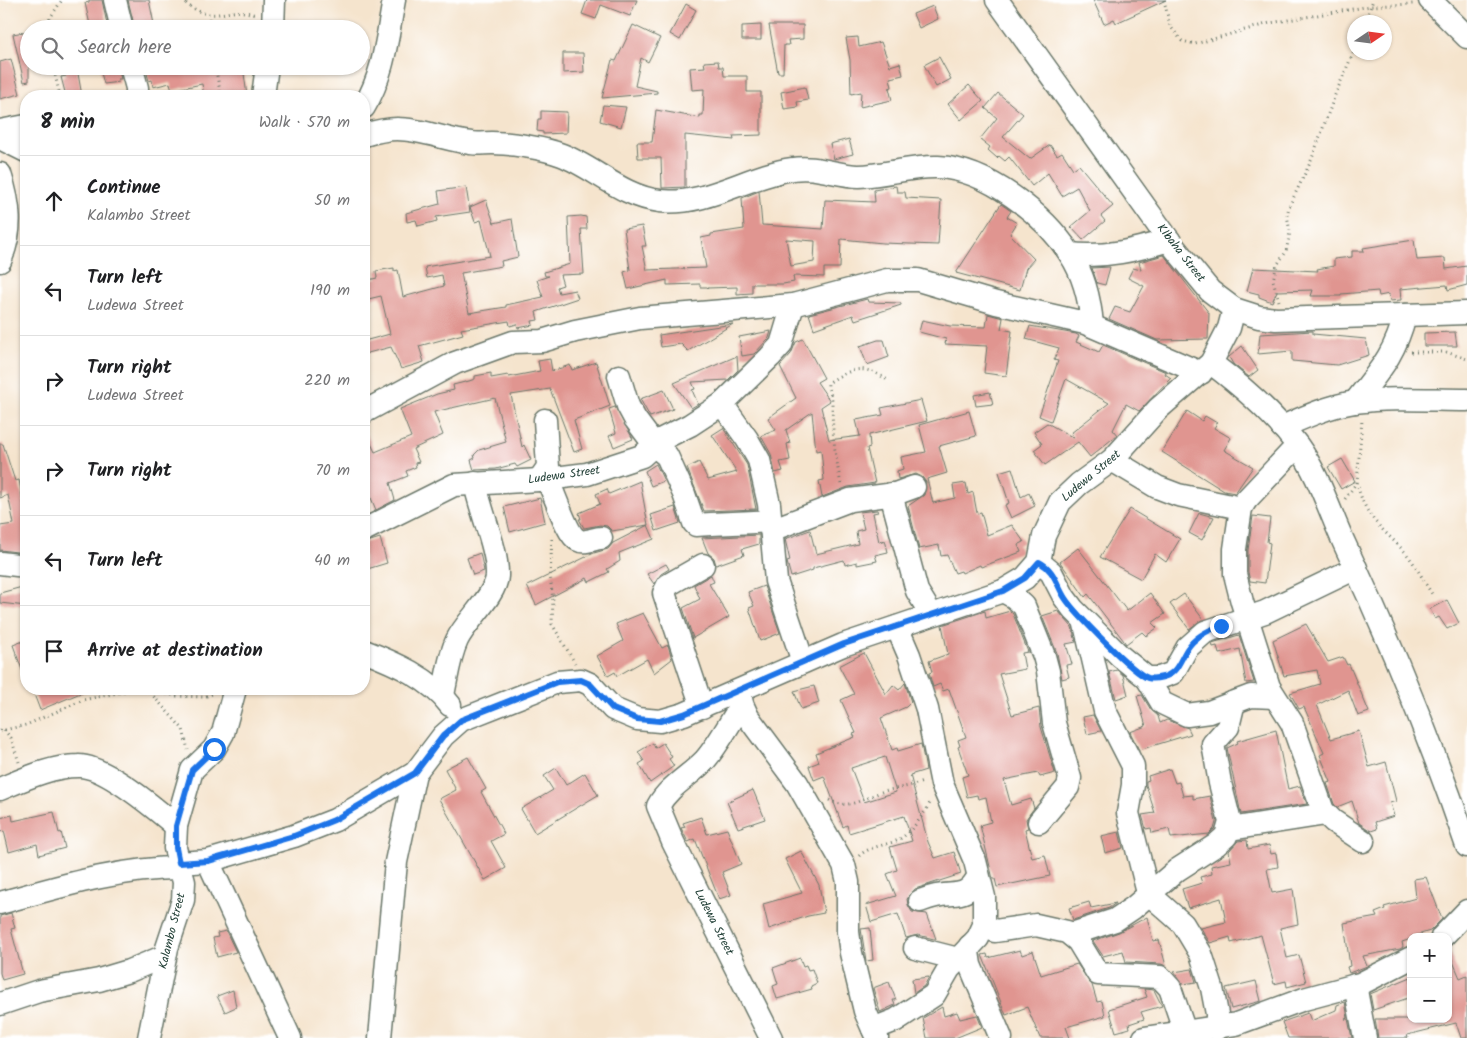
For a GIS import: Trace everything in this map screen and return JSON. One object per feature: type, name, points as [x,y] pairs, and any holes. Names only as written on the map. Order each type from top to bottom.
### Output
[{"type":"street","points":[[115,0],[120,20]]},
{"type":"street","points":[[274,0],[274,20]]},
{"type":"street","points":[[370,97],[383,67],[394,0]]},
{"type":"street","name":"KIbaha Street","points":[[998,0],[1170,240],[1210,291],[1234,309],[1259,317],[1276,319],[1467,313]]},
{"type":"street","points":[[1432,2],[1467,37]]},
{"type":"street","points":[[134,75],[138,90]]},
{"type":"street","points":[[264,90],[266,75]]},
{"type":"street","points":[[0,131],[20,127]]},
{"type":"street","points":[[370,134],[397,129],[471,143],[494,143],[551,152],[563,156],[609,182],[657,201],[690,200],[792,169],[815,169],[841,176],[866,176],[918,167],[965,171],[993,183],[1031,211],[1070,254],[1082,277],[1092,325]]},
{"type":"street","points":[[0,138],[20,147]]},
{"type":"street","points":[[0,174],[9,203],[8,233],[0,261]]},
{"type":"street","points":[[1070,254],[1088,256],[1111,254],[1170,240]]},
{"type":"street","points":[[370,409],[455,362],[512,342],[542,340],[575,331],[640,318],[793,304],[887,280],[918,280],[996,303],[1092,325],[1127,342],[1206,368],[1242,387],[1282,428],[1297,446],[1318,484],[1373,601],[1415,704],[1467,846]]},
{"type":"street","name":"Ludewa Street","points":[[370,527],[446,487],[475,483],[543,480],[587,474],[642,456],[655,443],[686,428],[722,404],[781,344],[793,304]]},
{"type":"street","name":"Ludewa Street","points":[[1039,562],[1044,536],[1060,502],[1112,460],[1158,409],[1206,368],[1229,328],[1234,309]]},
{"type":"street","points":[[1359,402],[1392,352],[1398,340],[1405,315]]},
{"type":"street","points":[[619,376],[628,406],[667,456],[680,482],[696,525],[720,522],[771,526],[870,495],[891,494],[914,487]]},
{"type":"street","points":[[1282,428],[1326,409],[1359,402],[1397,399],[1467,400]]},
{"type":"street","points":[[722,404],[756,454],[764,478],[776,580],[803,662]]},
{"type":"street","points":[[545,420],[548,467],[543,480],[556,494],[568,528],[576,539],[584,541],[602,538]]},
{"type":"street","points":[[1297,446],[1246,500],[1241,508],[1235,549],[1235,574],[1266,679],[1274,697],[1292,723],[1326,814],[1362,840]]},
{"type":"street","points":[[1112,460],[1157,486],[1178,495],[1241,508]]},
{"type":"street","points":[[443,695],[454,646],[469,619],[493,588],[497,577],[496,563],[480,512],[475,483]]},
{"type":"street","points":[[891,494],[917,591],[931,614]]},
{"type":"street","points":[[0,903],[92,879],[208,861],[317,828],[375,798],[415,773],[443,736],[461,720],[557,682],[581,680],[590,684],[613,709],[637,719],[660,721],[702,706],[741,697],[803,662],[844,644],[1003,591],[1025,578],[1039,562],[1047,566],[1057,580],[1064,597],[1084,620],[1146,678],[1162,703],[1184,714],[1199,715],[1252,696],[1274,697]]},
{"type":"street","points":[[0,563],[20,565]]},
{"type":"street","points":[[702,706],[664,593],[668,585],[703,565]]},
{"type":"street","points":[[1146,678],[1159,678],[1173,673],[1187,648],[1205,632],[1265,612],[1356,568]]},
{"type":"street","points":[[1003,591],[1014,597],[1024,606],[1044,656],[1048,671],[1054,723],[1070,778],[1068,787],[1039,822]]},
{"type":"street","points":[[1084,620],[1105,711],[1132,766],[1133,785],[1128,813],[1148,893],[1183,924],[1201,954],[1217,1008],[1201,1032]]},
{"type":"street","points":[[741,697],[748,717],[797,783],[818,822],[837,850],[846,872],[850,897],[849,942],[859,993],[875,1033],[934,995],[948,969],[964,953],[984,925],[984,896],[966,838],[940,778],[927,709],[897,627]]},
{"type":"street","points":[[370,654],[424,680],[443,695],[461,720]]},
{"type":"street","points":[[192,770],[214,749],[223,734],[227,695]]},
{"type":"street","name":"Ludewa Street","points":[[741,697],[707,757],[688,777],[670,789],[658,806],[673,842],[772,1038]]},
{"type":"street","points":[[1230,829],[1229,816],[1220,783],[1213,744],[1228,727],[1234,702]]},
{"type":"street","points":[[0,789],[23,779],[79,766],[98,771],[157,809],[176,826]]},
{"type":"street","name":"Kalambo Street","points":[[149,1038],[165,956],[183,900],[184,882],[176,848],[176,826],[192,770]]},
{"type":"street","points":[[380,1038],[396,862],[415,773]]},
{"type":"street","points":[[984,925],[995,932],[1001,932],[1020,926],[1036,924],[1072,934],[1115,920],[1133,908],[1148,893],[1182,866],[1216,845],[1230,829],[1326,814]]},
{"type":"street","points":[[208,861],[290,1038]]},
{"type":"street","points":[[920,901],[936,896],[962,893],[972,887],[978,877]]},
{"type":"street","points":[[1446,933],[1467,911]]},
{"type":"street","points":[[1072,934],[1098,974],[1156,975],[1164,980],[1201,1032]]},
{"type":"street","points":[[915,948],[968,952],[970,965],[1001,1038]]},
{"type":"street","points":[[0,1004],[39,991],[99,980],[129,971],[165,956]]},
{"type":"street","points":[[1144,1038],[1201,1032],[1236,1024],[1304,999],[1355,986],[1407,960]]},
{"type":"street","points":[[1355,986],[1365,1038]]},
{"type":"path","points":[[50,20],[62,0]]},
{"type":"path","points":[[182,0],[191,8],[210,16],[244,12],[253,13],[264,20]]},
{"type":"path","points":[[1164,0],[1170,26],[1182,41],[1195,44],[1270,23],[1371,6],[1432,2]]},
{"type":"path","points":[[1368,15],[1372,0]]},
{"type":"path","points":[[209,20],[210,16]]},
{"type":"path","points":[[1276,319],[1279,300],[1273,280],[1277,264],[1286,252],[1290,232],[1287,216],[1289,207],[1311,160],[1350,60]]},
{"type":"path","points":[[55,75],[59,90]]},
{"type":"path","points":[[217,75],[220,90]]},
{"type":"path","points":[[1392,352],[1446,352],[1467,359]]},
{"type":"path","points":[[845,502],[835,456],[832,400],[827,385],[843,374],[862,368],[870,370],[889,381]]},
{"type":"path","points":[[1359,402],[1357,482],[1366,509],[1377,526],[1406,553],[1432,594]]},
{"type":"path","points":[[1334,520],[1357,482]]},
{"type":"path","points":[[552,536],[550,578],[553,600],[552,624],[556,634],[578,668],[581,680]]},
{"type":"path","points":[[2,731],[26,725],[83,700],[107,695]]},
{"type":"path","points":[[152,695],[183,729],[192,770]]},
{"type":"path","points":[[168,695],[204,697],[211,695]]},
{"type":"path","points":[[2,731],[11,738],[15,746],[23,779]]},
{"type":"path","points":[[825,796],[843,805],[872,798],[888,790],[940,778]]},
{"type":"path","points":[[846,872],[864,851],[901,838],[924,812],[940,778]]},
{"type":"building","points":[[89,0],[102,0],[106,20],[89,20],[85,3],[89,2]]},
{"type":"building","points":[[128,0],[149,0],[153,20],[133,20]]},
{"type":"building","points":[[587,0],[637,0],[630,16],[601,5],[596,19],[582,14]]},
{"type":"building","points":[[1093,0],[1166,0],[1116,23],[1114,19],[1104,24]]},
{"type":"building","points":[[686,4],[696,10],[680,40],[670,34]]},
{"type":"building","points":[[933,6],[938,19],[919,28],[913,14]]},
{"type":"building","points":[[633,25],[660,38],[648,62],[641,58],[635,86],[657,91],[657,93],[602,98],[612,60],[616,61]]},
{"type":"building","points":[[761,25],[761,40],[742,40],[742,26]]},
{"type":"building","points":[[769,25],[803,25],[803,39],[788,40],[789,45],[784,45],[783,73],[778,73]]},
{"type":"building","points":[[20,33],[20,65],[13,34]]},
{"type":"building","points":[[858,37],[859,47],[881,42],[890,66],[900,63],[903,75],[890,78],[892,87],[889,88],[892,100],[860,107],[861,92],[851,94],[850,60],[846,38]]},
{"type":"building","points":[[563,53],[583,53],[584,72],[563,73]]},
{"type":"building","points":[[939,57],[951,79],[936,87],[924,65]]},
{"type":"building","points":[[11,59],[20,94],[0,99],[0,62]]},
{"type":"building","points":[[718,61],[719,67],[723,67],[724,76],[747,76],[747,92],[761,92],[761,135],[733,136],[734,140],[685,135],[685,187],[662,188],[661,158],[638,158],[637,142],[652,142],[656,110],[700,118],[700,115],[703,115],[704,89],[692,90],[690,68],[705,67],[704,62]]},
{"type":"building","points":[[22,75],[29,75],[29,81],[24,82]]},
{"type":"building","points":[[78,75],[81,90],[64,90],[61,77]]},
{"type":"building","points":[[102,75],[120,75],[121,79],[118,79],[119,82],[104,84]]},
{"type":"building","points":[[147,75],[244,75],[246,90],[203,90],[202,84],[172,90],[170,83],[153,87],[152,80],[149,81]]},
{"type":"building","points":[[969,85],[983,101],[961,120],[948,104]]},
{"type":"building","points":[[805,87],[808,100],[797,102],[798,107],[784,109],[781,92]]},
{"type":"building","points":[[998,93],[1023,114],[1003,137],[1030,159],[1050,145],[1057,155],[1062,152],[1073,169],[1079,165],[1113,206],[1101,216],[1105,221],[1083,240],[1071,227],[1090,211],[1077,187],[1062,196],[1048,173],[1032,186],[1009,157],[1005,161],[999,156],[997,158],[988,150],[990,147],[980,139],[997,118],[985,108]]},
{"type":"building","points":[[603,105],[626,107],[621,127],[600,121]]},
{"type":"building","points":[[541,111],[567,112],[566,133],[543,134],[543,132],[537,131],[538,119],[541,119]]},
{"type":"building","points":[[849,139],[853,154],[834,159],[830,144]]},
{"type":"building","points":[[896,186],[897,192],[905,192],[906,198],[941,200],[938,245],[841,239],[840,268],[824,268],[824,277],[793,276],[794,282],[752,284],[752,293],[737,294],[737,287],[708,288],[700,287],[700,284],[667,285],[667,280],[628,289],[624,272],[630,270],[624,229],[642,226],[646,246],[642,246],[647,270],[706,268],[701,238],[711,236],[711,234],[744,229],[742,198],[759,191],[762,225],[823,229],[825,200],[875,202],[874,190]],"holes":[[[786,239],[815,241],[814,262],[791,266]]]},
{"type":"building","points":[[466,187],[470,212],[436,217],[437,221],[418,226],[416,220],[407,222],[406,213],[440,204],[438,191]]},
{"type":"building","points":[[486,200],[494,223],[512,219],[518,257],[501,261],[502,266],[461,273],[469,313],[506,307],[506,305],[543,297],[537,280],[549,276],[545,276],[544,272],[570,264],[568,217],[581,216],[586,217],[587,229],[581,229],[584,274],[560,275],[563,285],[557,287],[559,293],[575,290],[578,298],[536,312],[538,320],[532,321],[533,325],[518,328],[517,324],[510,326],[509,321],[461,329],[463,334],[419,346],[424,362],[401,369],[391,347],[370,352],[370,339],[390,334],[381,296],[370,299],[370,280],[377,278],[376,271],[394,268],[394,271],[398,270],[403,297],[444,286],[442,275],[427,278],[425,267],[490,256],[481,220],[475,222],[470,207]]},
{"type":"building","points":[[1001,204],[1011,211],[1007,217],[1017,223],[1010,234],[1034,259],[1026,268],[1020,290],[956,273]]},
{"type":"building","points":[[1414,240],[1417,260],[1445,258],[1446,269],[1467,266],[1467,285],[1448,290],[1447,285],[1400,289],[1401,300],[1390,301],[1389,294],[1379,296],[1378,291],[1341,294],[1341,296],[1311,296],[1313,290],[1277,291],[1272,302],[1259,297],[1259,294],[1247,291],[1253,268],[1318,271],[1317,269],[1334,266],[1334,259],[1352,257],[1352,251],[1364,251],[1363,248]]},
{"type":"building","points":[[1164,255],[1209,313],[1208,339],[1157,340],[1109,319],[1115,307],[1130,312],[1144,286],[1128,278],[1133,268],[1141,270],[1139,262]]},
{"type":"building","points":[[1110,267],[1105,285],[1097,283],[1092,268]]},
{"type":"building","points":[[867,299],[868,302],[901,303],[901,305],[855,320],[853,315],[814,329],[809,314]]},
{"type":"building","points":[[988,314],[1003,318],[1001,329],[1012,331],[1006,376],[984,373],[987,346],[945,344],[946,339],[919,332],[922,320],[950,326],[986,327]]},
{"type":"building","points":[[733,324],[688,351],[681,344],[661,347],[659,335]]},
{"type":"building","points":[[1030,326],[1076,334],[1079,336],[1076,342],[1099,352],[1103,345],[1166,372],[1165,374],[1171,378],[1139,411],[1126,404],[1113,430],[1117,435],[1090,457],[1078,442],[1045,465],[1034,450],[1042,444],[1034,432],[1047,423],[1074,438],[1071,433],[1109,403],[1066,379],[1051,421],[1039,416],[1058,361],[1054,360],[1059,348],[1026,339]]},
{"type":"building","points":[[771,331],[769,338],[754,354],[742,356],[739,337]]},
{"type":"building","points":[[1313,331],[1313,334],[1366,339],[1369,355],[1337,365],[1292,361],[1292,351],[1258,354],[1260,334]]},
{"type":"building","points":[[1455,332],[1457,346],[1424,346],[1424,333]]},
{"type":"building","points":[[803,339],[824,378],[817,382],[830,401],[821,407],[829,440],[860,436],[856,420],[883,415],[881,408],[921,400],[927,421],[869,435],[870,447],[867,448],[875,483],[848,487],[822,497],[819,481],[824,480],[821,450],[816,451],[812,412],[786,430],[790,443],[787,444],[790,460],[780,462],[783,471],[775,473],[771,454],[761,436],[776,430],[768,418],[796,398],[780,366],[791,354],[796,342]]},
{"type":"building","points":[[884,340],[889,357],[867,365],[860,346]]},
{"type":"building","points":[[1242,346],[1258,370],[1249,377],[1233,364],[1229,357]]},
{"type":"building","points":[[737,356],[738,370],[728,380],[692,382],[695,389],[692,390],[698,404],[691,408],[674,383]]},
{"type":"building","points":[[550,359],[552,371],[570,365],[572,370],[596,362],[610,406],[574,420],[582,449],[574,452],[550,389],[511,395],[522,447],[524,445],[531,460],[517,467],[515,464],[496,469],[474,470],[471,460],[475,458],[474,455],[479,450],[506,442],[495,398],[434,412],[443,435],[413,449],[419,462],[415,463],[416,467],[406,471],[408,476],[390,483],[395,500],[376,510],[370,496],[370,442],[375,452],[411,437],[400,409],[437,394],[454,390],[453,385],[475,379],[475,376],[491,373],[491,378],[508,375],[509,377],[540,371],[538,361]]},
{"type":"building","points":[[664,390],[673,409],[650,417],[640,399]]},
{"type":"building","points":[[990,392],[993,404],[976,406],[974,395]]},
{"type":"building","points":[[615,407],[633,439],[614,447],[609,436],[616,433],[609,409]]},
{"type":"building","points":[[969,411],[976,436],[939,446],[947,473],[927,479],[933,503],[955,498],[953,485],[966,483],[968,494],[973,492],[977,513],[981,512],[987,535],[1012,525],[1024,542],[1018,545],[1021,552],[981,567],[980,565],[962,573],[961,571],[955,573],[947,555],[941,556],[939,545],[919,549],[908,506],[924,495],[926,482],[916,474],[898,479],[897,471],[903,469],[901,457],[926,452],[919,425]]},
{"type":"building","points":[[1187,411],[1202,421],[1205,416],[1217,423],[1214,428],[1231,438],[1224,450],[1253,467],[1235,493],[1224,491],[1162,452]]},
{"type":"building","points":[[723,428],[747,465],[756,509],[704,511],[687,468],[699,462],[708,480],[737,472],[712,435]]},
{"type":"building","points":[[0,444],[3,444],[15,481],[19,480],[20,485],[20,552],[0,550],[0,526],[14,524],[8,495],[0,498]]},
{"type":"building","points":[[1342,459],[1355,481],[1341,489],[1328,467]]},
{"type":"building","points":[[656,464],[664,481],[651,486],[645,471]]},
{"type":"building","points":[[1012,468],[1021,497],[1029,493],[1035,506],[1011,518],[1005,505],[1009,503],[999,472]]},
{"type":"building","points":[[640,481],[648,525],[612,531],[607,526],[600,525],[584,528],[579,519],[581,519],[579,513],[600,504],[596,494],[607,489],[609,494]]},
{"type":"building","points":[[540,498],[545,522],[510,532],[504,507]]},
{"type":"building","points":[[675,507],[680,523],[656,531],[651,515]]},
{"type":"building","points":[[1130,509],[1180,539],[1166,562],[1155,554],[1141,579],[1100,557]]},
{"type":"building","points":[[877,510],[878,512],[873,513],[879,542],[885,540],[888,552],[875,555],[877,561],[845,565],[844,560],[813,568],[813,570],[791,577],[787,562],[790,561],[785,539],[810,530],[816,554],[858,544],[856,531],[864,529],[860,512]]},
{"type":"building","points":[[1199,513],[1214,517],[1202,540],[1189,533]]},
{"type":"building","points":[[1253,516],[1270,518],[1267,542],[1270,543],[1265,583],[1250,581],[1248,572],[1248,550]]},
{"type":"building","points":[[648,525],[654,539],[619,553],[620,561],[607,569],[609,572],[589,582],[587,578],[536,605],[527,586],[594,553],[608,549],[613,543]]},
{"type":"building","points":[[759,535],[759,544],[742,549],[744,555],[716,565],[714,558],[708,553],[702,538]]},
{"type":"building","points":[[380,538],[387,563],[370,568],[370,541]]},
{"type":"building","points":[[1078,548],[1127,611],[1150,593],[1165,614],[1152,623],[1157,628],[1146,636],[1142,632],[1126,644],[1088,594],[1085,597],[1060,562]]},
{"type":"building","points":[[480,553],[484,571],[473,575],[467,558]]},
{"type":"building","points":[[666,564],[669,569],[661,574],[654,584],[647,574]]},
{"type":"building","points":[[711,575],[714,582],[709,584],[729,617],[693,638],[683,608],[700,599],[694,585]]},
{"type":"building","points":[[764,586],[780,633],[760,641],[749,608],[754,606],[748,592]]},
{"type":"building","points":[[20,588],[20,605],[0,603],[0,593]]},
{"type":"building","points":[[1184,594],[1203,619],[1189,629],[1170,604]]},
{"type":"building","points":[[1447,600],[1459,623],[1447,629],[1439,617],[1435,619],[1430,609]]},
{"type":"building","points":[[985,611],[986,618],[1010,611],[1013,614],[1028,652],[1022,653],[1025,669],[999,674],[1012,715],[1039,708],[1041,727],[1055,773],[1040,777],[1038,773],[1004,780],[1011,805],[1031,799],[1034,808],[1026,819],[1028,828],[1025,829],[1032,858],[1045,855],[1050,876],[997,887],[995,879],[993,879],[980,825],[991,822],[986,797],[978,799],[977,795],[967,797],[962,777],[968,775],[958,747],[960,746],[958,740],[966,737],[949,689],[943,691],[940,684],[933,687],[929,673],[932,672],[929,661],[948,654],[942,625]]},
{"type":"building","points":[[1058,611],[1072,627],[1076,642],[1066,644],[1072,664],[1066,665],[1069,677],[1062,679],[1057,653],[1042,616]]},
{"type":"building","points":[[643,613],[662,648],[668,645],[672,659],[654,673],[647,659],[617,676],[615,672],[608,676],[597,656],[623,641],[616,624]]},
{"type":"building","points":[[1306,624],[1328,662],[1343,657],[1347,665],[1349,664],[1369,712],[1358,716],[1348,690],[1317,705],[1331,739],[1359,731],[1369,767],[1386,762],[1396,801],[1390,803],[1394,816],[1375,822],[1377,829],[1371,831],[1359,823],[1352,801],[1337,807],[1334,804],[1327,783],[1331,782],[1320,755],[1324,753],[1304,707],[1299,709],[1290,693],[1320,684],[1317,670],[1284,676],[1273,640]]},
{"type":"building","points":[[1239,635],[1254,682],[1246,683],[1240,649],[1219,654],[1217,646],[1213,647],[1212,643]]},
{"type":"building","points":[[20,642],[20,664],[13,645]]},
{"type":"building","points":[[864,653],[886,694],[893,685],[899,690],[905,683],[911,702],[906,707],[881,718],[892,750],[897,748],[898,751],[921,744],[926,770],[910,775],[928,842],[935,858],[954,852],[961,874],[915,889],[907,899],[912,912],[927,914],[936,939],[918,935],[906,938],[898,914],[871,922],[866,905],[896,896],[887,874],[897,870],[890,847],[912,841],[904,816],[849,833],[847,825],[843,827],[824,776],[814,780],[809,766],[819,762],[816,753],[855,737],[853,734],[856,733],[841,700],[854,694],[839,666]],"holes":[[[885,757],[896,792],[864,802],[851,768]]]},
{"type":"building","points":[[1117,670],[1123,675],[1128,695],[1116,699],[1109,672]]},
{"type":"building","points":[[814,686],[819,703],[801,709],[794,691]]},
{"type":"building","points":[[34,695],[76,695],[40,710]]},
{"type":"building","points":[[1142,695],[1151,710],[1158,716],[1160,723],[1167,720],[1188,728],[1191,734],[1139,750],[1130,732],[1146,726],[1137,696]]},
{"type":"building","points":[[1093,715],[1101,731],[1087,734],[1083,717]]},
{"type":"building","points":[[1276,730],[1288,789],[1300,786],[1307,804],[1241,814],[1227,748],[1238,743],[1237,741]]},
{"type":"building","points":[[653,743],[655,748],[663,743],[672,757],[669,759],[674,766],[650,783],[639,764],[644,761],[638,752]]},
{"type":"building","points":[[468,757],[486,789],[481,792],[504,834],[491,841],[506,868],[485,880],[439,799],[456,790],[445,769]]},
{"type":"building","points":[[556,768],[566,785],[585,773],[598,795],[535,833],[521,809],[553,790],[544,776]]},
{"type":"building","points":[[1170,769],[1175,783],[1179,782],[1183,796],[1193,795],[1193,799],[1210,796],[1216,822],[1214,829],[1209,834],[1171,838],[1169,829],[1152,833],[1151,828],[1146,829],[1142,815],[1155,813],[1146,785],[1146,781],[1149,780],[1148,776]]},
{"type":"building","points":[[753,790],[765,819],[738,828],[727,802]]},
{"type":"building","points":[[54,812],[65,848],[39,855],[37,844],[9,852],[4,831],[0,832],[0,818],[12,815],[13,821]]},
{"type":"building","points":[[701,817],[707,834],[727,829],[741,864],[722,872],[731,895],[719,899],[695,839],[688,842],[681,828],[685,827],[683,823]]},
{"type":"building","points":[[1119,832],[1123,848],[1105,853],[1101,836]]},
{"type":"building","points":[[1247,840],[1248,849],[1269,845],[1271,854],[1276,853],[1278,867],[1267,869],[1272,893],[1293,889],[1298,924],[1280,928],[1287,958],[1299,955],[1306,982],[1287,987],[1286,981],[1274,984],[1261,935],[1231,943],[1230,937],[1210,943],[1201,928],[1226,922],[1221,898],[1188,908],[1182,889],[1202,883],[1200,877],[1212,874],[1211,866],[1231,862],[1229,851],[1238,841]]},
{"type":"building","points":[[801,851],[819,885],[824,913],[808,916],[769,929],[763,904],[802,893],[785,859]]},
{"type":"building","points":[[1426,877],[1442,919],[1430,931],[1407,933],[1407,940],[1402,942],[1403,947],[1400,949],[1363,956],[1367,966],[1349,973],[1347,967],[1350,966],[1344,923],[1377,917],[1375,913],[1385,909],[1384,907],[1416,898],[1414,879]]},
{"type":"building","points":[[1089,902],[1091,908],[1116,903],[1109,908],[1073,920],[1069,908]]},
{"type":"building","points":[[11,913],[15,928],[11,929],[23,974],[2,980],[0,973],[0,916]]},
{"type":"building","points":[[1147,917],[1153,941],[1159,940],[1166,966],[1126,962],[1123,951],[1103,956],[1093,941],[1119,932]]},
{"type":"building","points":[[870,928],[873,960],[866,961],[861,929]]},
{"type":"building","points":[[226,931],[236,952],[217,957],[213,938],[218,937],[217,933]]},
{"type":"building","points":[[1020,950],[1022,955],[1033,951],[1041,975],[1077,964],[1092,985],[1097,1002],[1102,1001],[1105,1016],[1066,1027],[1070,1038],[1040,1038],[1027,1007],[1006,1015],[982,955],[987,954],[988,958]]},
{"type":"building","points":[[800,958],[803,966],[806,965],[808,970],[812,969],[817,983],[811,986],[812,989],[777,999],[773,986],[778,984],[773,968]]},
{"type":"building","points":[[1452,959],[1460,978],[1467,975],[1467,1038],[1461,1038],[1456,1023],[1407,1035],[1408,1038],[1378,1038],[1375,1019],[1407,1019],[1407,1023],[1452,1023]]},
{"type":"building","points":[[1192,969],[1196,982],[1183,984],[1174,972]]},
{"type":"building","points":[[929,977],[924,986],[914,993],[912,979]]},
{"type":"building","points":[[1407,979],[1407,998],[1373,1010],[1370,994]]},
{"type":"building","points":[[1256,981],[1261,1001],[1231,1009],[1226,988]]},
{"type":"building","points":[[889,982],[896,1000],[893,1000],[895,1005],[880,1012],[873,988]]},
{"type":"building","points":[[1144,989],[1154,990],[1162,1006],[1141,1012],[1144,1019],[1129,1024],[1130,1028],[1116,1032],[1109,1009],[1147,997]]},
{"type":"building","points":[[233,990],[236,1007],[225,1012],[217,996]]},
{"type":"building","points":[[1345,1002],[1348,1018],[1345,1019],[1348,1019],[1352,1038],[1288,1038],[1282,1022],[1308,1013],[1311,1021],[1336,1010],[1337,1005]]},
{"type":"building","points":[[942,1007],[944,1016],[957,1012],[960,1019],[977,1015],[982,1027],[955,1038],[927,1038],[923,1018]]},
{"type":"route","points":[[214,749],[192,770],[184,804],[176,826],[176,848],[179,863],[208,861],[236,851],[294,836],[334,820],[415,773],[443,736],[461,720],[557,682],[581,680],[590,684],[613,709],[637,719],[660,721],[684,714],[844,644],[1003,591],[1025,578],[1039,562],[1047,566],[1073,609],[1120,656],[1146,678],[1159,678],[1173,673],[1187,648],[1194,641],[1212,628],[1221,626]]}]
